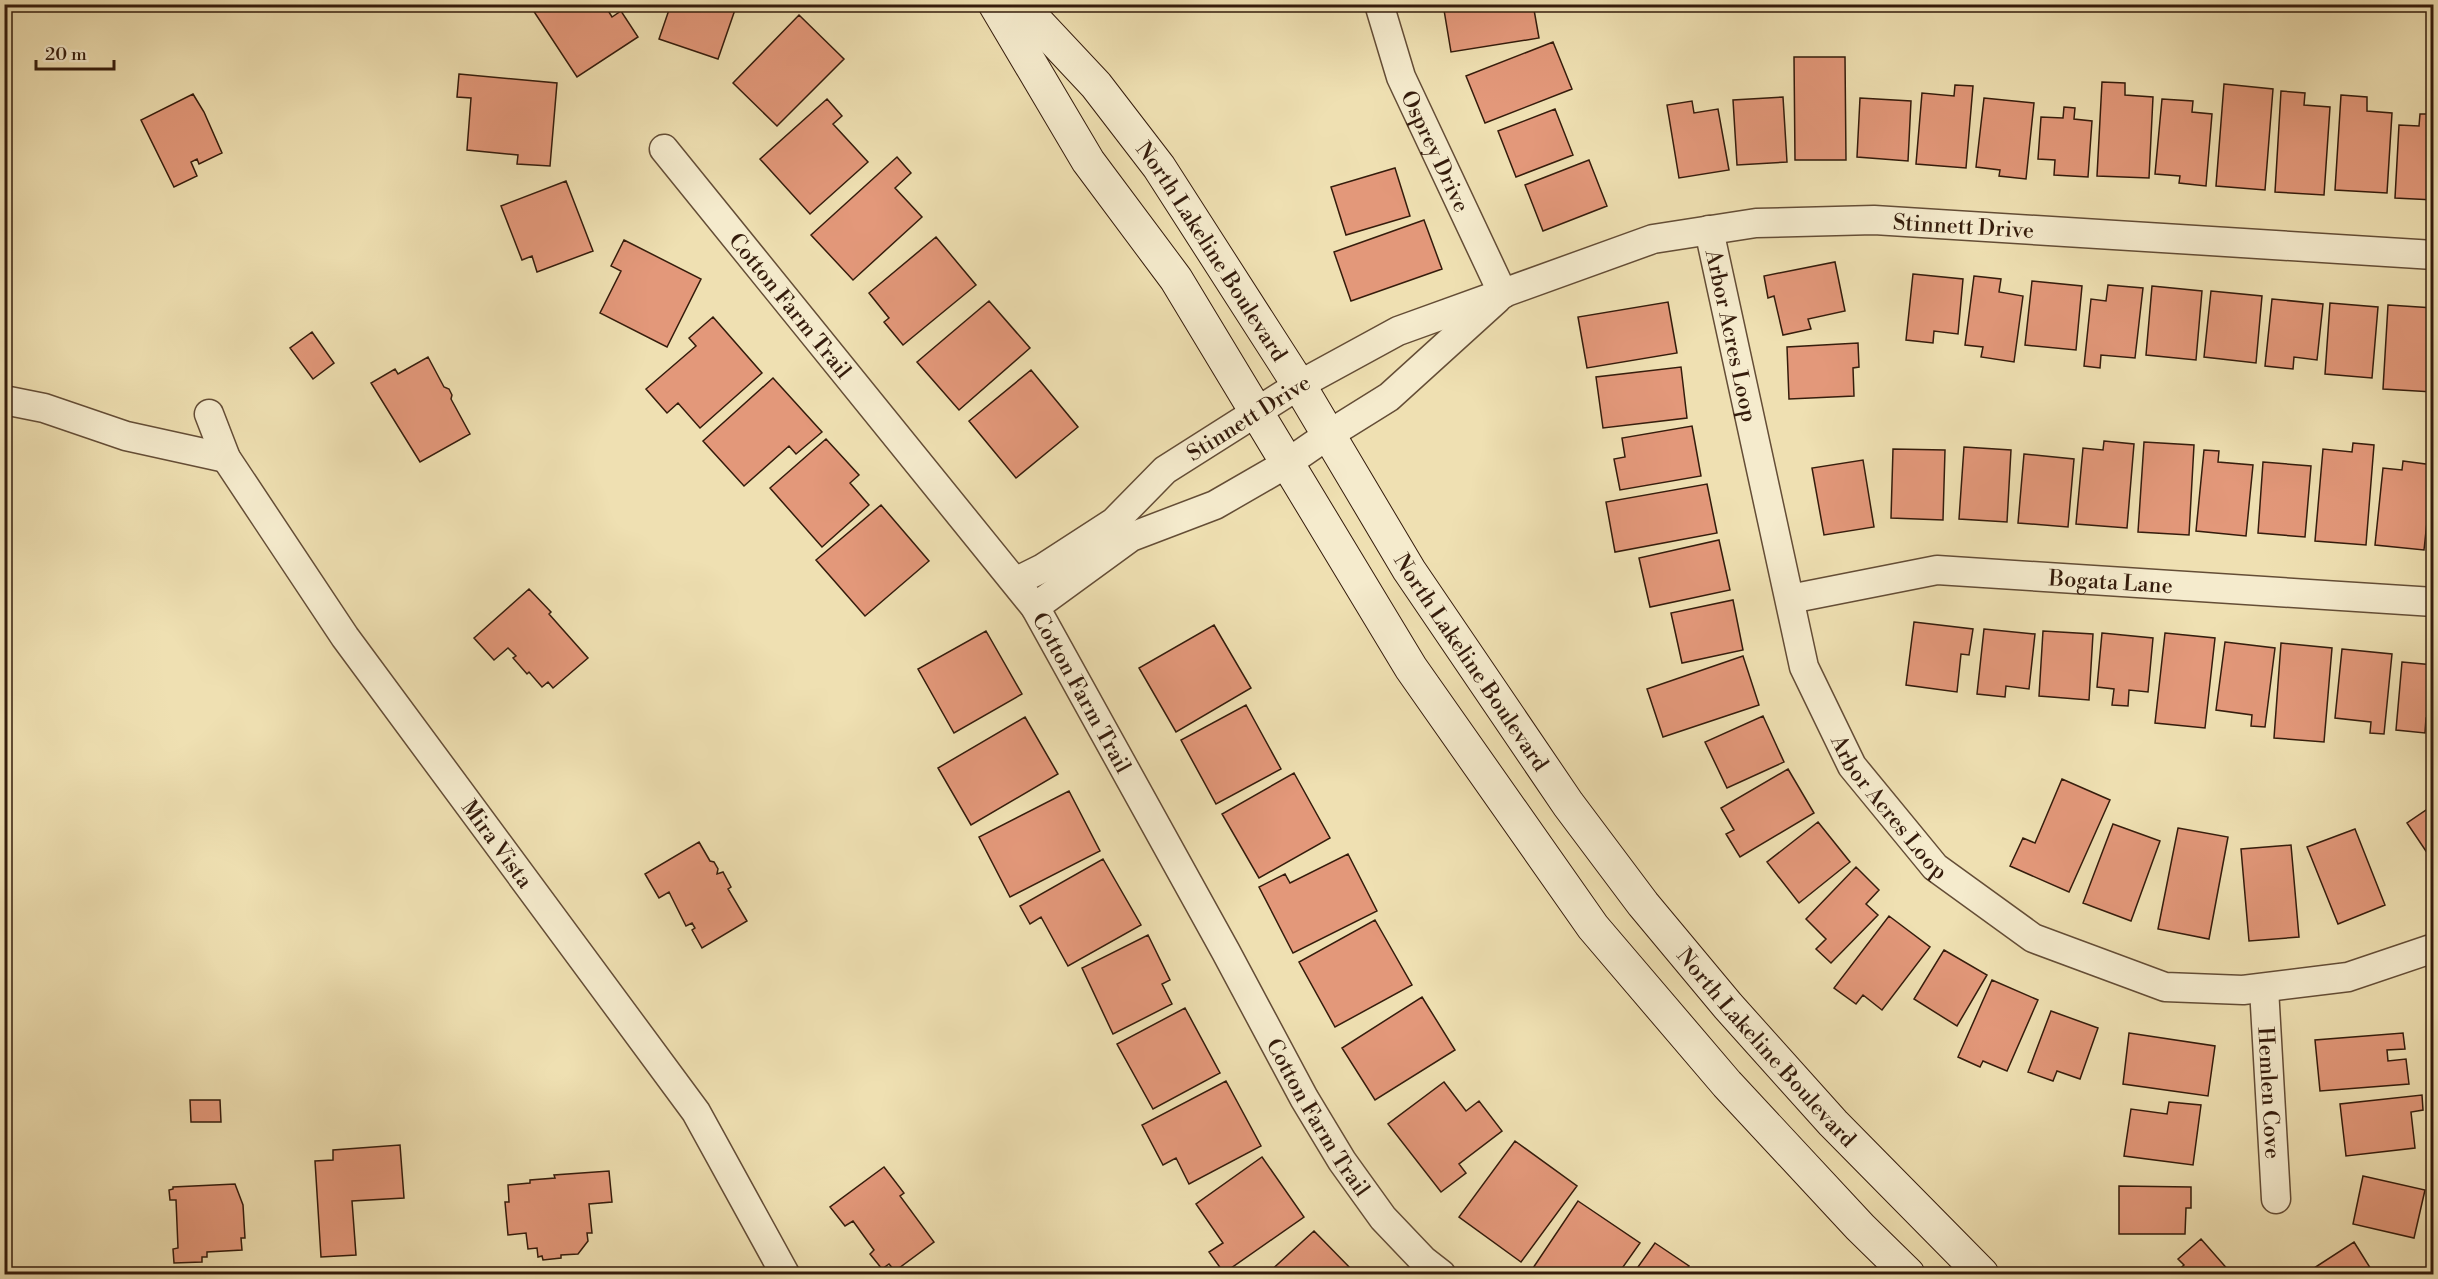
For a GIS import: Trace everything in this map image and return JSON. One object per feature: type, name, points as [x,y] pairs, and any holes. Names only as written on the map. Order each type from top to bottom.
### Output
[{"type":"main road","name":"North Lakeline Boulevard","points":[[995,4],[1088,161],[1176,279],[1411,668],[1593,927],[1727,1084],[1860,1227],[1908,1275]]},
{"type":"main road","name":"North Lakeline Boulevard","points":[[1020,4],[1096,85],[1159,167],[1299,385],[1409,570],[1568,804],[1643,904],[1728,1006],[1833,1123],[1982,1275]]},
{"type":"street","name":"Osprey Drive","points":[[1379,4],[1401,77],[1503,294]]},
{"type":"street","name":"Cotton Farm Trail","points":[[664,149],[1017,581],[1035,607],[1304,1098],[1342,1161],[1383,1218],[1423,1260],[1441,1275]]},
{"type":"street","name":"Stinnett Drive","points":[[1017,581],[1043,568],[1114,522],[1166,470],[1299,385],[1398,331],[1653,239],[1756,223],[1874,220],[2433,255]]},
{"type":"street","name":"Arbor Acres Loop","points":[[1709,230],[1804,667],[1851,766],[1935,867],[2033,938],[2165,987],[2243,990],[2348,976],[2433,948]]},
{"type":"street","name":"Stinnett Drive","points":[[1035,607],[1131,537],[1215,505],[1286,464],[1389,397],[1464,332],[1503,294]]},
{"type":"street","points":[[4,400],[44,408],[126,436],[226,458]]},
{"type":"street","name":"Mira Vista","points":[[209,414],[226,458],[345,637],[696,1112],[785,1275]]},
{"type":"street","name":"Bogata Lane","points":[[1790,599],[1937,570],[2433,602]]},
{"type":"street","name":"Hemlen Cove","points":[[2264,988],[2276,1199]]},
{"type":"building","points":[[529,4],[604,4],[612,17],[621,11],[638,37],[577,77]]},
{"type":"building","points":[[671,4],[737,4],[718,59],[659,39]]},
{"type":"building","points":[[1443,4],[1533,4],[1539,38],[1451,52]]},
{"type":"building","points":[[799,15],[844,59],[777,126],[733,83]]},
{"type":"building","points":[[1553,42],[1572,89],[1485,123],[1466,76]]},
{"type":"building","points":[[1794,57],[1845,57],[1846,160],[1795,160]]},
{"type":"building","points":[[459,74],[557,83],[550,166],[517,164],[518,155],[467,150],[471,98],[457,97]]},
{"type":"building","points":[[2102,82],[2125,83],[2125,95],[2153,97],[2149,178],[2097,176]]},
{"type":"building","points":[[2224,84],[2273,89],[2265,190],[2216,186]]},
{"type":"building","points":[[1955,85],[1973,86],[1966,168],[1916,164],[1922,93],[1954,96]]},
{"type":"building","points":[[2281,91],[2305,93],[2304,105],[2330,107],[2324,195],[2275,192]]},
{"type":"building","points":[[193,94],[204,112],[222,153],[199,164],[197,159],[191,162],[197,176],[174,187],[141,120]]},
{"type":"building","points":[[2341,95],[2367,97],[2367,111],[2392,113],[2387,193],[2335,190]]},
{"type":"building","points":[[1783,97],[1787,162],[1737,165],[1733,100]]},
{"type":"building","points":[[1860,98],[1911,101],[1908,161],[1857,157]]},
{"type":"building","points":[[1984,98],[2034,103],[2026,179],[1999,176],[2000,170],[1976,167]]},
{"type":"building","points":[[827,99],[842,116],[833,124],[868,162],[810,214],[760,159]]},
{"type":"building","points":[[2162,99],[2193,101],[2192,112],[2212,114],[2206,186],[2179,183],[2180,176],[2155,174]]},
{"type":"building","points":[[1692,101],[1694,113],[1718,109],[1729,170],[1679,178],[1667,105]]},
{"type":"building","points":[[2064,107],[2075,108],[2074,119],[2092,121],[2088,177],[2054,175],[2055,160],[2038,159],[2041,117],[2063,118]]},
{"type":"building","points":[[1555,109],[1573,155],[1516,177],[1498,131]]},
{"type":"building","points":[[2420,114],[2434,114],[2434,200],[2395,198],[2399,125],[2419,126]]},
{"type":"building","points":[[897,157],[911,173],[895,188],[922,217],[853,280],[811,235]]},
{"type":"building","points":[[1589,160],[1607,206],[1543,231],[1525,185]]},
{"type":"building","points":[[1395,168],[1410,216],[1346,235],[1331,187]]},
{"type":"building","points":[[566,181],[593,251],[537,272],[532,256],[522,260],[501,206]]},
{"type":"building","points":[[1424,220],[1442,269],[1351,301],[1334,252]]},
{"type":"building","points":[[936,237],[976,285],[903,345],[884,322],[889,318],[869,293]]},
{"type":"building","points":[[624,240],[701,279],[667,347],[600,313],[621,271],[611,266]]},
{"type":"building","points":[[1835,262],[1845,311],[1808,319],[1811,329],[1783,335],[1774,296],[1768,298],[1764,276]]},
{"type":"building","points":[[1913,274],[1963,279],[1958,334],[1934,331],[1933,343],[1906,340]]},
{"type":"building","points":[[1974,276],[2001,279],[1999,292],[2023,296],[2014,362],[1981,357],[1983,347],[1965,345]]},
{"type":"building","points":[[2032,281],[2082,286],[2076,350],[2025,345]]},
{"type":"building","points":[[2108,285],[2143,288],[2135,358],[2101,355],[2100,368],[2084,366],[2091,299],[2106,301]]},
{"type":"building","points":[[2152,286],[2202,291],[2196,360],[2146,355]]},
{"type":"building","points":[[2211,291],[2262,296],[2256,363],[2204,357]]},
{"type":"building","points":[[2272,299],[2323,304],[2317,360],[2294,357],[2293,369],[2265,366]]},
{"type":"building","points":[[989,301],[1030,348],[959,410],[917,362]]},
{"type":"building","points":[[1668,302],[1677,353],[1587,368],[1578,317]]},
{"type":"building","points":[[2330,303],[2378,307],[2372,378],[2325,374]]},
{"type":"building","points":[[2388,305],[2434,308],[2433,392],[2383,389]]},
{"type":"building","points":[[713,317],[762,373],[700,428],[678,403],[667,413],[646,389],[696,346],[689,338]]},
{"type":"building","points":[[312,332],[334,363],[313,379],[290,348]]},
{"type":"building","points":[[1858,343],[1859,367],[1853,368],[1854,396],[1789,399],[1787,347]]},
{"type":"building","points":[[428,357],[444,387],[449,389],[451,399],[470,434],[420,462],[371,383],[395,369],[398,374]]},
{"type":"building","points":[[1681,367],[1687,418],[1603,428],[1596,377]]},
{"type":"building","points":[[1031,370],[1078,427],[1016,478],[969,421]]},
{"type":"building","points":[[773,378],[822,432],[796,454],[789,446],[744,486],[703,441]]},
{"type":"building","points":[[1692,426],[1701,476],[1620,490],[1614,459],[1625,457],[1622,438]]},
{"type":"building","points":[[826,439],[859,475],[850,483],[869,505],[822,547],[770,488]]},
{"type":"building","points":[[2104,441],[2134,444],[2127,528],[2076,524],[2083,448],[2103,450]]},
{"type":"building","points":[[2144,442],[2194,445],[2189,535],[2138,532]]},
{"type":"building","points":[[2353,443],[2374,445],[2366,545],[2315,541],[2323,449],[2352,452]]},
{"type":"building","points":[[1964,447],[2011,450],[2007,522],[1959,519]]},
{"type":"building","points":[[1893,449],[1945,450],[1943,520],[1891,518]]},
{"type":"building","points":[[2204,450],[2219,451],[2218,462],[2253,465],[2246,536],[2196,531]]},
{"type":"building","points":[[2024,454],[2074,459],[2068,527],[2018,523]]},
{"type":"building","points":[[1863,460],[1874,527],[1824,535],[1812,468]]},
{"type":"building","points":[[2403,461],[2433,465],[2424,550],[2375,545],[2383,468],[2402,470]]},
{"type":"building","points":[[2263,462],[2311,466],[2305,537],[2258,533]]},
{"type":"building","points":[[1707,484],[1717,533],[1615,552],[1606,502]]},
{"type":"building","points":[[881,505],[929,561],[865,616],[816,560]]},
{"type":"building","points":[[1719,540],[1730,590],[1650,607],[1639,558]]},
{"type":"building","points":[[529,589],[588,658],[553,688],[548,682],[542,687],[529,672],[527,674],[513,658],[516,656],[508,648],[494,660],[474,638]]},
{"type":"building","points":[[1733,600],[1743,650],[1682,663],[1671,613]]},
{"type":"building","points":[[1914,622],[1973,629],[1969,655],[1961,654],[1957,692],[1906,685]]},
{"type":"building","points":[[1214,625],[1251,688],[1176,732],[1139,668]]},
{"type":"building","points":[[1984,629],[2035,634],[2029,689],[2006,686],[2005,697],[1977,694]]},
{"type":"building","points":[[986,631],[1022,694],[954,733],[918,669]]},
{"type":"building","points":[[2043,631],[2093,634],[2089,700],[2039,696]]},
{"type":"building","points":[[2102,633],[2153,638],[2148,692],[2129,690],[2128,706],[2112,705],[2114,689],[2097,687]]},
{"type":"building","points":[[2165,633],[2215,638],[2205,728],[2155,723]]},
{"type":"building","points":[[2225,642],[2275,648],[2265,727],[2251,726],[2252,715],[2216,710]]},
{"type":"building","points":[[2281,643],[2332,648],[2324,742],[2274,738]]},
{"type":"building","points":[[2342,649],[2392,654],[2384,734],[2370,733],[2371,722],[2335,718]]},
{"type":"building","points":[[1743,656],[1759,705],[1663,737],[1647,689]]},
{"type":"building","points":[[2402,662],[2434,665],[2434,719],[2426,718],[2425,733],[2396,730]]},
{"type":"building","points":[[1246,705],[1281,769],[1216,804],[1181,740]]},
{"type":"building","points":[[1763,716],[1784,762],[1727,788],[1705,742]]},
{"type":"building","points":[[1025,717],[1058,774],[971,825],[938,768]]},
{"type":"building","points":[[1788,769],[1814,813],[1740,857],[1726,834],[1734,830],[1721,808]]},
{"type":"building","points":[[1294,773],[1330,838],[1259,878],[1222,814]]},
{"type":"building","points":[[2062,779],[2110,800],[2069,892],[2010,866],[2023,838],[2035,843]]},
{"type":"building","points":[[1069,791],[1100,851],[1010,897],[979,837]]},
{"type":"building","points":[[2432,806],[2434,808],[2434,863],[2407,823]]},
{"type":"building","points":[[1818,822],[1850,862],[1799,903],[1767,862]]},
{"type":"building","points":[[2113,824],[2160,841],[2131,921],[2083,903]]},
{"type":"building","points":[[2178,828],[2228,837],[2209,939],[2158,929]]},
{"type":"building","points":[[2355,829],[2385,905],[2338,924],[2307,847]]},
{"type":"building","points":[[699,842],[710,861],[714,862],[718,869],[717,874],[723,872],[731,887],[728,889],[747,921],[702,948],[692,930],[695,928],[692,923],[686,926],[669,892],[659,898],[645,874]]},
{"type":"building","points":[[2291,845],[2299,937],[2249,941],[2241,849]]},
{"type":"building","points":[[1348,854],[1377,911],[1293,953],[1259,887],[1285,874],[1290,883]]},
{"type":"building","points":[[1103,859],[1141,925],[1068,966],[1041,917],[1030,924],[1020,906]]},
{"type":"building","points":[[1856,867],[1879,890],[1866,904],[1878,915],[1831,963],[1816,949],[1826,939],[1806,919]]},
{"type":"building","points":[[1889,916],[1930,947],[1882,1010],[1863,995],[1856,1004],[1834,988]]},
{"type":"building","points":[[1375,920],[1412,985],[1335,1027],[1299,962]]},
{"type":"building","points":[[1148,935],[1170,980],[1162,984],[1172,1004],[1113,1034],[1082,968]]},
{"type":"building","points":[[1944,950],[1987,975],[1957,1026],[1914,999]]},
{"type":"building","points":[[1992,980],[2038,1000],[2007,1071],[1983,1061],[1980,1067],[1958,1057]]},
{"type":"building","points":[[1422,997],[1455,1050],[1375,1100],[1342,1048]]},
{"type":"building","points":[[1185,1008],[1220,1073],[1153,1109],[1117,1044]]},
{"type":"building","points":[[2051,1011],[2098,1028],[2080,1079],[2057,1071],[2053,1081],[2028,1072]]},
{"type":"building","points":[[2129,1033],[2215,1046],[2208,1096],[2123,1084]]},
{"type":"building","points":[[2403,1033],[2405,1049],[2387,1050],[2388,1061],[2406,1059],[2409,1084],[2320,1091],[2315,1040]]},
{"type":"building","points":[[1226,1081],[1261,1146],[1189,1184],[1176,1158],[1163,1165],[1142,1125]]},
{"type":"building","points":[[1444,1082],[1466,1111],[1479,1101],[1502,1131],[1459,1164],[1466,1173],[1441,1192],[1388,1124]]},
{"type":"building","points":[[2422,1095],[2423,1110],[2411,1112],[2415,1148],[2346,1156],[2340,1104]]},
{"type":"building","points":[[190,1100],[220,1100],[221,1122],[191,1122]]},
{"type":"building","points":[[2169,1102],[2201,1105],[2193,1165],[2124,1156],[2131,1109],[2167,1114]]},
{"type":"building","points":[[1515,1141],[1577,1186],[1521,1262],[1459,1217]]},
{"type":"building","points":[[400,1145],[404,1198],[352,1201],[356,1255],[321,1257],[315,1161],[333,1160],[333,1150]]},
{"type":"building","points":[[1262,1157],[1304,1217],[1224,1273],[1209,1252],[1223,1243],[1196,1204]]},
{"type":"building","points":[[884,1167],[904,1193],[900,1196],[934,1242],[895,1271],[889,1264],[882,1269],[870,1254],[874,1250],[853,1221],[845,1226],[830,1207]]},
{"type":"building","points":[[609,1171],[612,1202],[589,1204],[592,1233],[587,1233],[588,1241],[578,1254],[561,1255],[561,1258],[543,1260],[542,1256],[538,1257],[537,1248],[528,1249],[526,1233],[508,1235],[505,1202],[509,1202],[508,1185],[555,1178],[554,1175]]},
{"type":"building","points":[[2363,1176],[2425,1190],[2414,1238],[2353,1224]]},
{"type":"building","points":[[235,1184],[243,1205],[245,1238],[241,1238],[242,1250],[207,1252],[207,1257],[202,1257],[202,1262],[174,1263],[173,1249],[178,1248],[176,1200],[170,1200],[169,1190],[173,1187]]},
{"type":"building","points":[[2119,1186],[2191,1187],[2191,1208],[2186,1208],[2185,1234],[2119,1234]]},
{"type":"building","points":[[1578,1201],[1640,1243],[1618,1274],[1537,1274],[1531,1271]]},
{"type":"building","points":[[1314,1231],[1356,1274],[1267,1274]]},
{"type":"building","points":[[2201,1239],[2230,1272],[2227,1274],[2174,1274],[2184,1265],[2178,1259]]},
{"type":"building","points":[[2354,1242],[2374,1274],[2314,1274],[2311,1270]]},
{"type":"building","points":[[1655,1243],[1689,1266],[1684,1274],[1633,1274]]}]
